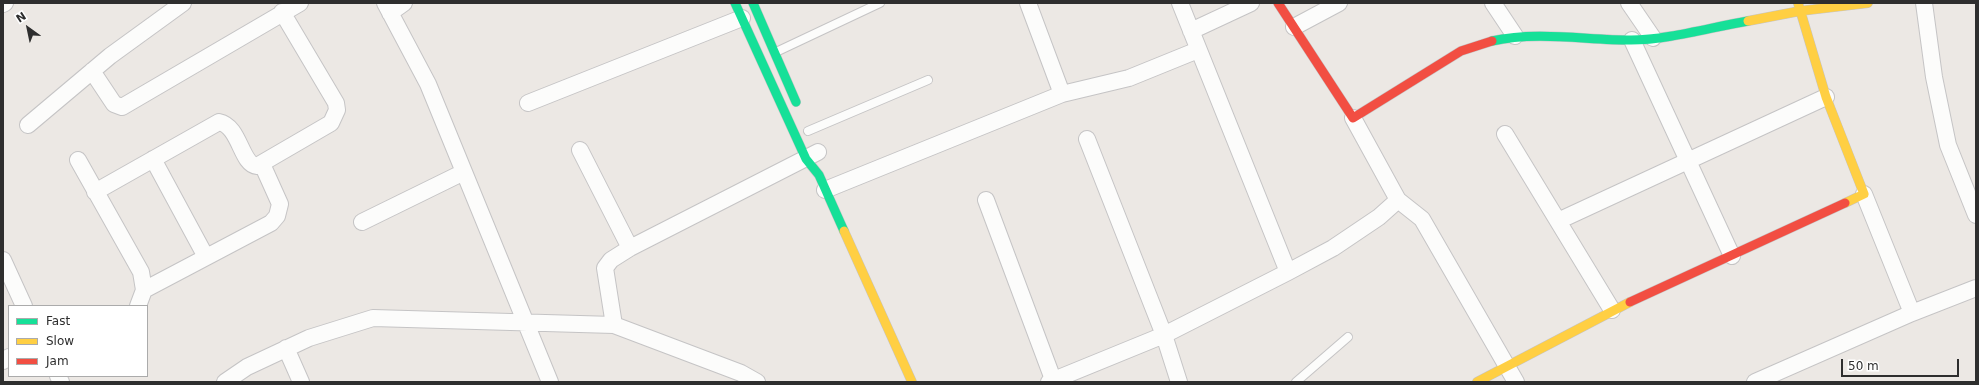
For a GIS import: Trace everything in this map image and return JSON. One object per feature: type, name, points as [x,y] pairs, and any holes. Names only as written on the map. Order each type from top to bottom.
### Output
[{"type":"street","points":[[28,125],[128,42],[183,3]]},
{"type":"street","points":[[92,71],[114,104],[122,107],[282,12],[300,3]]},
{"type":"street","points":[[404,3],[388,8],[428,84],[550,382]]},
{"type":"street","points":[[735,3],[811,141],[819,175]]},
{"type":"street","points":[[753,3],[799,109]]},
{"type":"street","points":[[1028,3],[1062,94]]},
{"type":"street","points":[[1180,3],[1288,272]]},
{"type":"street","points":[[1191,31],[1251,3]]},
{"type":"street","points":[[1278,3],[1353,118],[1398,200],[1422,219],[1516,382]]},
{"type":"street","points":[[1294,27],[1339,3]]},
{"type":"street","points":[[1493,3],[1515,36]]},
{"type":"street","points":[[1629,3],[1652,38]]},
{"type":"street","points":[[1353,118],[1461,51],[1481,43],[1515,36],[1632,40],[1652,38],[1799,7],[1868,3]]},
{"type":"street","points":[[1924,3],[1934,78],[1948,146],[1976,215]]},
{"type":"street","points":[[1799,7],[1826,97],[1912,313]]},
{"type":"street","points":[[95,192],[219,122],[225,123],[230,127],[253,166],[262,164],[330,123],[337,110],[336,103],[282,12]]},
{"type":"street","points":[[528,103],[742,18]]},
{"type":"street","points":[[1632,40],[1732,256]]},
{"type":"street","points":[[825,190],[1062,94],[1129,78],[1198,50]]},
{"type":"street","points":[[1558,221],[1826,97]]},
{"type":"street","points":[[1505,134],[1612,310]]},
{"type":"street","points":[[1087,139],[1164,335],[1179,382]]},
{"type":"street","points":[[811,141],[819,175],[825,190],[912,382]]},
{"type":"street","points":[[614,325],[605,268],[611,260],[811,141]]},
{"type":"street","points":[[580,150],[630,248]]},
{"type":"street","points":[[153,159],[206,257]]},
{"type":"street","points":[[78,160],[141,272],[144,290],[138,305]]},
{"type":"street","points":[[144,290],[270,223],[278,216],[280,204],[262,164]]},
{"type":"street","points":[[362,222],[464,172]]},
{"type":"street","points":[[1477,382],[1507,364],[1612,310],[1864,194]]},
{"type":"street","points":[[986,200],[1052,381],[1164,335],[1288,272],[1333,248],[1379,217],[1398,200]]},
{"type":"street","points":[[3,260],[24,305]]},
{"type":"street","points":[[1755,382],[1912,313],[1976,288]]},
{"type":"street","points":[[225,382],[247,367],[309,338],[373,318],[526,321],[614,325],[741,373],[757,382]]},
{"type":"street","points":[[286,348],[301,382]]},
{"type":"lane","points":[[775,53],[880,3]]},
{"type":"lane","points":[[811,141],[928,80]]},
{"type":"lane","points":[[1296,382],[1348,337]]},
{"type":"traffic: fast","points":[[735,3],[806,159],[819,175],[844,231]]},
{"type":"traffic: fast","points":[[753,3],[796,102]]},
{"type":"traffic: fast","points":[[1492,41],[1509,38],[1544,36],[1614,40],[1659,38],[1748,21]]},
{"type":"traffic: slow","points":[[1798,3],[1826,97],[1864,194],[1845,203]]},
{"type":"traffic: slow","points":[[1748,21],[1800,11],[1868,3]]},
{"type":"traffic: slow","points":[[844,231],[912,382]]},
{"type":"traffic: slow","points":[[1477,382],[1630,302]]},
{"type":"traffic: jam","points":[[1278,3],[1353,118],[1461,51],[1492,41]]},
{"type":"traffic: jam","points":[[1630,302],[1845,203]]}]
